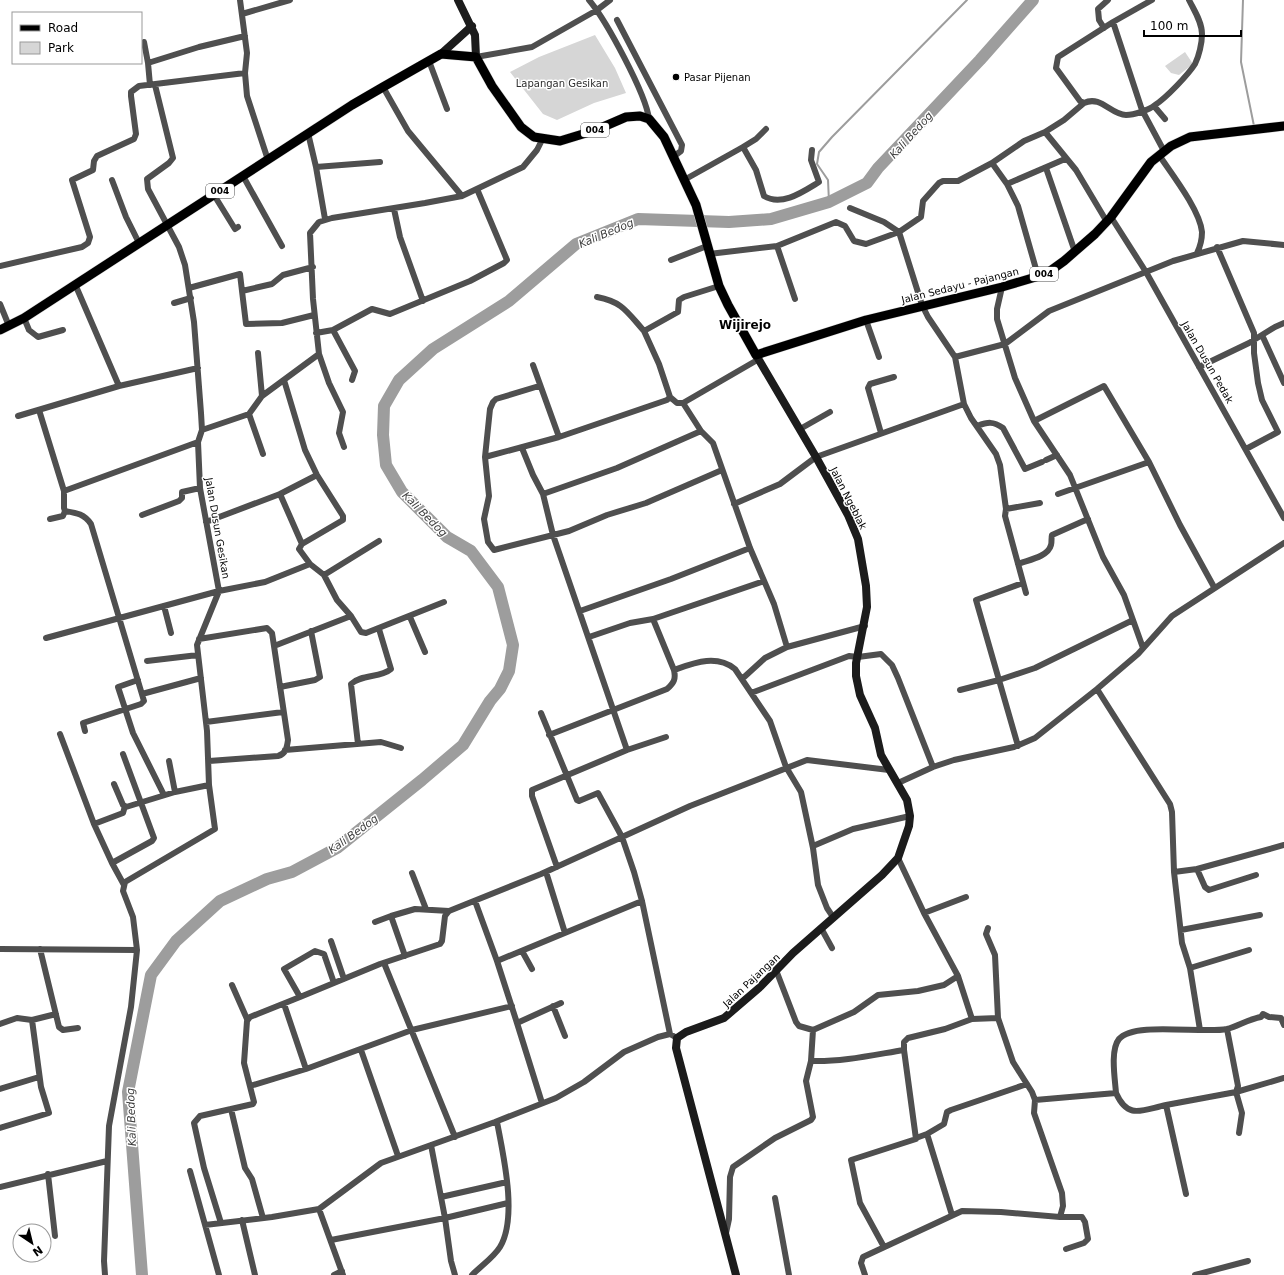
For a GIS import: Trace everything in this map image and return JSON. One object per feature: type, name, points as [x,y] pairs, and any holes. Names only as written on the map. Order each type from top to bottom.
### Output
[{"type":"main road","points":[[441,54],[476,57],[475,35],[472,26],[458,0]]},
{"type":"main road","points":[[441,54],[472,26]]},
{"type":"main road","name":"004","points":[[0,330],[24,318],[169,225],[308,133],[383,87],[441,54]]},
{"type":"main road","name":"004","points":[[476,57],[492,86],[521,127],[534,136],[551,140],[566,140],[596,130],[626,116],[640,116],[649,119]]},
{"type":"main road","name":"Jalan Ngeblak","points":[[649,119],[664,137],[699,211],[707,247],[719,286],[728,305],[816,457],[848,515],[858,539],[866,586],[867,607],[865,626],[856,669],[860,695],[875,728],[881,755],[898,783]]},
{"type":"main road","name":"Jalan Sedayu - Pajangan","points":[[757,357],[866,320],[922,305],[1002,287],[1053,270],[1075,252],[1109,219],[1151,162],[1176,142],[1190,137],[1284,126]]},
{"type":"main road","name":"Jalan Pajangan","points":[[674,1036],[727,1015],[821,928],[882,875],[898,858],[909,826],[910,816],[907,800],[898,783]]},
{"type":"main road","points":[[674,1036],[736,1275]]},
{"type":"street","points":[[240,0],[247,53],[245,73],[247,96],[268,160]]},
{"type":"street","points":[[242,14],[290,0]]},
{"type":"street","points":[[589,0],[597,10],[612,37],[641,94],[648,110],[649,119]]},
{"type":"street","points":[[476,57],[532,47],[597,10],[610,0]]},
{"type":"street","points":[[1104,28],[1099,20],[1098,9],[1108,0]]},
{"type":"street","points":[[1084,103],[1080,101],[1056,68],[1056,60],[1061,55],[1113,22],[1152,0]]},
{"type":"street","points":[[670,260],[707,247],[777,246],[836,222],[845,226],[854,241],[859,244],[866,244],[899,232],[921,217],[923,201],[939,183],[943,181],[958,181],[992,163],[1024,141],[1045,132],[1064,120],[1084,103],[1092,101],[1100,102],[1121,114],[1127,115],[1154,106],[1195,63],[1201,45],[1202,34],[1200,24],[1189,0]]},
{"type":"street","points":[[617,20],[682,145],[681,151],[673,157]]},
{"type":"street","points":[[1113,22],[1142,110],[1161,153],[1198,219],[1202,231],[1197,253]]},
{"type":"street","points":[[612,37],[623,31]]},
{"type":"street","points":[[148,63],[199,47],[245,36]]},
{"type":"street","points":[[144,42],[152,85]]},
{"type":"street","points":[[429,61],[447,109]]},
{"type":"street","points":[[0,266],[82,247],[88,243],[90,237],[72,180],[93,170],[95,158],[97,156],[134,139],[136,134],[131,92],[139,86],[245,73]]},
{"type":"street","name":"Jalan Dusun Gesikan","points":[[126,882],[214,829],[206,722],[197,645],[219,591],[200,488],[198,442],[202,430],[191,298],[179,247],[169,225],[148,189],[146,182],[147,178],[169,163],[172,158],[152,85]]},
{"type":"street","points":[[383,87],[408,131],[462,196]]},
{"type":"street","points":[[1154,106],[1165,119]]},
{"type":"street","points":[[684,180],[756,139],[766,129]]},
{"type":"street","name":"Jalan Dusun Pedak","points":[[1045,132],[1076,170],[1146,272],[1284,518]]},
{"type":"street","points":[[308,133],[316,167],[324,219]]},
{"type":"street","points":[[344,447],[340,433],[343,416],[342,408],[329,383],[319,354],[314,316],[310,234],[316,225],[324,219],[394,209],[462,196],[523,168],[537,150],[542,138]]},
{"type":"street","points":[[743,147],[756,170],[763,195],[776,199],[791,197],[819,182],[811,160],[812,150]]},
{"type":"street","points":[[1007,184],[1066,159]]},
{"type":"street","points":[[316,167],[380,162]]},
{"type":"street","points":[[992,163],[1007,184],[1018,206],[1038,276]]},
{"type":"street","points":[[1046,168],[1075,252]]},
{"type":"street","points":[[243,176],[282,246]]},
{"type":"street","points":[[112,180],[126,217],[139,244]]},
{"type":"street","points":[[316,333],[333,330],[372,309],[377,309],[390,314],[470,281],[504,263],[507,260],[477,189]]},
{"type":"street","points":[[214,195],[235,229],[238,227]]},
{"type":"street","points":[[850,208],[884,222],[899,232],[922,305],[928,318],[955,357],[964,404],[970,418],[996,454],[1000,465],[1006,509],[1005,516],[1026,593]]},
{"type":"street","points":[[394,209],[400,237],[423,301]]},
{"type":"street","points":[[955,357],[1005,344],[1050,311],[1197,253],[1243,241],[1284,244]]},
{"type":"street","points":[[777,246],[795,299]]},
{"type":"street","points":[[1217,247],[1252,328],[1255,340],[1254,353],[1258,384],[1262,400],[1278,432]]},
{"type":"street","points":[[242,291],[272,284],[283,275],[312,267]]},
{"type":"street","points":[[189,288],[240,274],[246,324],[282,323],[314,316]]},
{"type":"street","points":[[75,284],[119,386]]},
{"type":"street","points":[[644,331],[678,312],[680,308],[679,300],[684,297],[719,286]]},
{"type":"street","points":[[1002,287],[997,309],[998,319],[1015,378],[1034,421],[1057,455],[1076,488],[1103,557],[1124,595],[1143,648]]},
{"type":"street","points":[[597,297],[611,300],[619,304],[644,331],[659,364],[670,397],[677,403],[683,403],[757,357]]},
{"type":"street","points":[[174,303],[191,298]]},
{"type":"street","points":[[0,304],[9,326]]},
{"type":"street","points":[[24,318],[29,330],[38,337],[63,330]]},
{"type":"street","points":[[866,320],[879,357]]},
{"type":"street","points":[[1199,367],[1255,340],[1284,323]]},
{"type":"street","points":[[333,330],[355,371],[352,380]]},
{"type":"street","points":[[1262,335],[1284,383]]},
{"type":"street","points":[[258,353],[262,396]]},
{"type":"street","points":[[202,430],[249,414],[262,396],[319,354]]},
{"type":"street","points":[[533,365],[539,386],[559,437]]},
{"type":"street","points":[[18,416],[119,386],[198,368]]},
{"type":"street","points":[[881,433],[868,388],[870,384],[894,377]]},
{"type":"street","points":[[284,380],[305,450],[317,475],[343,518],[302,544],[299,549],[310,564],[324,575],[337,600],[364,633],[410,617],[444,602]]},
{"type":"street","points":[[539,386],[493,402],[488,421],[486,457],[489,496],[484,521],[491,548],[495,550],[553,535],[646,503],[722,470]]},
{"type":"street","points":[[1034,421],[1104,386],[1149,462],[1180,526],[1214,587]]},
{"type":"street","points":[[486,457],[559,437],[664,402],[670,397]]},
{"type":"street","points":[[683,403],[701,432],[713,443],[750,548],[774,604],[787,647]]},
{"type":"street","points":[[734,504],[780,484],[816,457],[964,404]]},
{"type":"street","points":[[39,410],[64,491],[65,511],[62,516],[50,519]]},
{"type":"street","points":[[800,429],[830,412]]},
{"type":"street","points":[[249,414],[263,454]]},
{"type":"street","points":[[977,426],[988,422],[997,424],[1003,428],[1026,469],[1057,455]]},
{"type":"street","points":[[1246,449],[1284,429]]},
{"type":"street","points":[[544,494],[617,468],[701,432]]},
{"type":"street","points":[[64,491],[198,442]]},
{"type":"street","points":[[522,448],[533,475],[544,494],[553,535],[627,750]]},
{"type":"street","points":[[1058,494],[1149,462]]},
{"type":"street","points":[[206,522],[280,494],[317,475]]},
{"type":"street","points":[[142,515],[179,502],[182,498],[182,492],[200,488]]},
{"type":"street","points":[[280,494],[302,544]]},
{"type":"street","points":[[1006,509],[1040,503]]},
{"type":"street","points":[[65,511],[80,514],[87,518],[91,524],[138,680],[143,703],[83,722],[86,731]]},
{"type":"street","points":[[1018,564],[1049,550],[1052,544],[1052,535],[1057,531],[1088,519]]},
{"type":"street","points":[[324,575],[379,541]]},
{"type":"street","points":[[898,783],[933,767],[954,760],[1018,746],[1035,738],[1097,689],[1143,648],[1172,616],[1214,587],[1284,543]]},
{"type":"street","points":[[580,611],[750,548]]},
{"type":"street","points":[[46,638],[219,591],[265,582],[310,564]]},
{"type":"street","points":[[589,637],[630,623],[653,619],[764,581]]},
{"type":"street","points":[[1018,746],[976,600],[1023,583]]},
{"type":"street","points":[[164,606],[171,633]]},
{"type":"street","points":[[274,646],[351,616]]},
{"type":"street","points":[[410,617],[425,652]]},
{"type":"street","points":[[549,735],[612,709],[667,689],[674,682],[676,678],[674,670],[653,619]]},
{"type":"street","points":[[960,690],[999,680],[1035,668],[1133,620]]},
{"type":"street","points":[[742,679],[765,658],[787,647],[865,626]]},
{"type":"street","points":[[199,639],[267,628],[272,633],[288,740],[285,750],[278,756],[208,761]]},
{"type":"street","points":[[358,744],[351,684],[355,681],[385,673],[392,669],[379,628]]},
{"type":"street","points":[[280,687],[315,680],[320,677],[311,632]]},
{"type":"street","points":[[751,693],[849,656],[858,657],[881,654],[885,655],[892,664],[933,767]]},
{"type":"street","points":[[147,661],[198,656]]},
{"type":"street","points":[[674,670],[697,662],[716,661],[730,665],[742,679],[770,721],[786,767],[801,792],[813,846],[818,885],[827,908],[834,917]]},
{"type":"street","points":[[142,694],[201,678]]},
{"type":"street","points":[[138,680],[117,687],[139,746],[164,795]]},
{"type":"street","points":[[1097,689],[1170,804],[1172,812],[1174,872],[1182,943],[1190,968],[1200,1030]]},
{"type":"street","points":[[206,722],[284,712]]},
{"type":"street","points":[[205,1226],[319,1209],[381,1163],[497,1122],[556,1098],[584,1082],[624,1052],[658,1037],[674,1036],[642,901],[622,837],[598,793],[578,801],[566,776],[541,713]]},
{"type":"street","points":[[60,734],[94,824],[112,863],[126,882],[123,891],[133,917],[137,950],[131,1007],[109,1126],[104,1261],[105,1275]]},
{"type":"street","points":[[557,867],[531,792],[534,788],[627,750],[666,736]]},
{"type":"street","points":[[285,750],[381,742],[401,748]]},
{"type":"street","points":[[112,863],[153,840],[142,803],[124,754]]},
{"type":"street","points":[[375,922],[415,909],[449,911],[546,872],[690,806],[807,760],[889,770]]},
{"type":"street","points":[[168,761],[175,792]]},
{"type":"street","points":[[94,824],[123,813],[125,806],[114,784]]},
{"type":"street","points":[[125,806],[142,803],[175,792],[210,785]]},
{"type":"street","points":[[813,846],[853,829],[910,816]]},
{"type":"street","points":[[1174,872],[1197,869],[1284,845]]},
{"type":"street","points":[[898,858],[924,913],[958,976],[972,1019]]},
{"type":"street","points":[[1197,869],[1205,887],[1209,890],[1256,875]]},
{"type":"street","points":[[546,872],[565,933]]},
{"type":"street","points":[[412,873],[426,909]]},
{"type":"street","points":[[924,913],[966,897]]},
{"type":"street","points":[[474,901],[497,961],[542,1103]]},
{"type":"street","points":[[497,961],[642,901]]},
{"type":"street","points":[[247,1019],[384,963],[441,943],[445,916],[449,911]]},
{"type":"street","points":[[1181,930],[1260,915]]},
{"type":"street","points":[[391,916],[405,956]]},
{"type":"street","points":[[821,928],[832,948]]},
{"type":"street","points":[[988,928],[986,934],[995,955],[998,1018],[1013,1062],[1035,1100],[1034,1113],[1062,1193],[1063,1206],[1060,1217]]},
{"type":"street","points":[[331,942],[344,979]]},
{"type":"street","points":[[1,947],[137,950]]},
{"type":"street","points":[[40,949],[60,1029],[78,1028]]},
{"type":"street","points":[[1190,968],[1249,950]]},
{"type":"street","points":[[300,997],[284,969],[315,951],[324,954],[334,983]]},
{"type":"street","points":[[522,951],[532,969]]},
{"type":"street","points":[[384,963],[412,1030],[427,1072],[455,1137]]},
{"type":"street","points":[[776,970],[796,1022],[799,1026],[813,1030],[854,1012],[878,995],[918,991],[944,985],[958,976]]},
{"type":"street","points":[[221,1223],[204,1168],[194,1123],[200,1116],[253,1103],[244,1063],[247,1019],[232,985]]},
{"type":"street","points":[[517,1023],[561,1003]]},
{"type":"street","points":[[284,1004],[306,1069]]},
{"type":"street","points":[[250,1086],[361,1050],[412,1030],[512,1006]]},
{"type":"street","points":[[553,1006],[565,1036]]},
{"type":"street","points":[[0,1024],[17,1018],[32,1020],[56,1014]]},
{"type":"street","points":[[1284,1025],[1281,1018],[1269,1017],[1263,1014],[1261,1017],[1227,1029],[1200,1030],[1160,1028],[1130,1033],[1121,1037],[1115,1046],[1114,1072],[1116,1093],[1121,1104],[1128,1110],[1135,1111],[1236,1092],[1284,1078]]},
{"type":"street","points":[[916,1138],[904,1042],[908,1038],[945,1029],[972,1019],[998,1018]]},
{"type":"street","points":[[0,1128],[48,1113],[39,1077],[32,1020]]},
{"type":"street","points":[[1227,1029],[1238,1086],[1236,1092],[1242,1112],[1239,1133]]},
{"type":"street","points":[[726,1233],[730,1219],[730,1177],[733,1167],[775,1138],[813,1119],[806,1081],[811,1061],[813,1030]]},
{"type":"street","points":[[361,1050],[398,1156]]},
{"type":"street","points":[[811,1061],[827,1061],[904,1050]]},
{"type":"street","points":[[0,1089],[39,1077]]},
{"type":"street","points":[[884,1247],[860,1204],[852,1160],[914,1141],[916,1138],[928,1134],[944,1124],[946,1115],[951,1110],[1026,1084]]},
{"type":"street","points":[[1035,1100],[1116,1093]]},
{"type":"street","points":[[1166,1105],[1186,1194]]},
{"type":"street","points":[[231,1109],[245,1168],[252,1179],[263,1218]]},
{"type":"street","points":[[472,1275],[500,1247],[509,1214],[507,1182],[497,1122]]},
{"type":"street","points":[[928,1134],[952,1215]]},
{"type":"street","points":[[431,1145],[445,1218],[451,1261],[455,1275]]},
{"type":"street","points":[[0,1187],[48,1174],[107,1162]]},
{"type":"street","points":[[190,1171],[219,1275]]},
{"type":"street","points":[[48,1174],[55,1236]]},
{"type":"street","points":[[441,1197],[507,1182]]},
{"type":"street","points":[[775,1198],[789,1275]]},
{"type":"street","points":[[331,1240],[445,1218],[508,1203]]},
{"type":"street","points":[[319,1209],[343,1273],[334,1275]]},
{"type":"street","points":[[865,1275],[860,1263],[861,1258],[952,1215],[967,1211],[1082,1217],[1085,1222],[1088,1237],[1086,1241],[1066,1248]]},
{"type":"street","points":[[242,1220],[255,1275]]},
{"type":"street","points":[[1195,1275],[1248,1261]]},
{"type":"green space","name":"Lapangan Gesikan","points":[[595,35],[615,68],[626,93],[594,103],[557,120],[543,114],[510,72],[539,57]]},
{"type":"green space","points":[[1185,52],[1193,64],[1179,75],[1171,73],[1165,66]]},
{"type":"waterway","points":[[829,202],[828,180],[817,164],[819,152],[967,0]]},
{"type":"waterway","name":"Kali Bedog","points":[[142,1275],[128,1092],[151,975],[176,941],[220,901],[267,879],[292,872],[337,848],[422,780],[463,745],[490,701],[500,689],[509,671],[513,645],[498,587],[471,551],[447,537],[402,492],[386,465],[383,435],[384,406],[399,380],[433,349],[509,301],[576,244],[638,219],[729,222],[771,219],[829,202],[867,183],[878,168],[980,60],[1033,0]]},
{"type":"waterway","points":[[1243,0],[1241,62],[1254,126]]},
{"type":"place","name":"Pasar Pijenan","points":[[676,77]]},
{"type":"district","name":"Wijirejo","points":[[745,325]]}]
